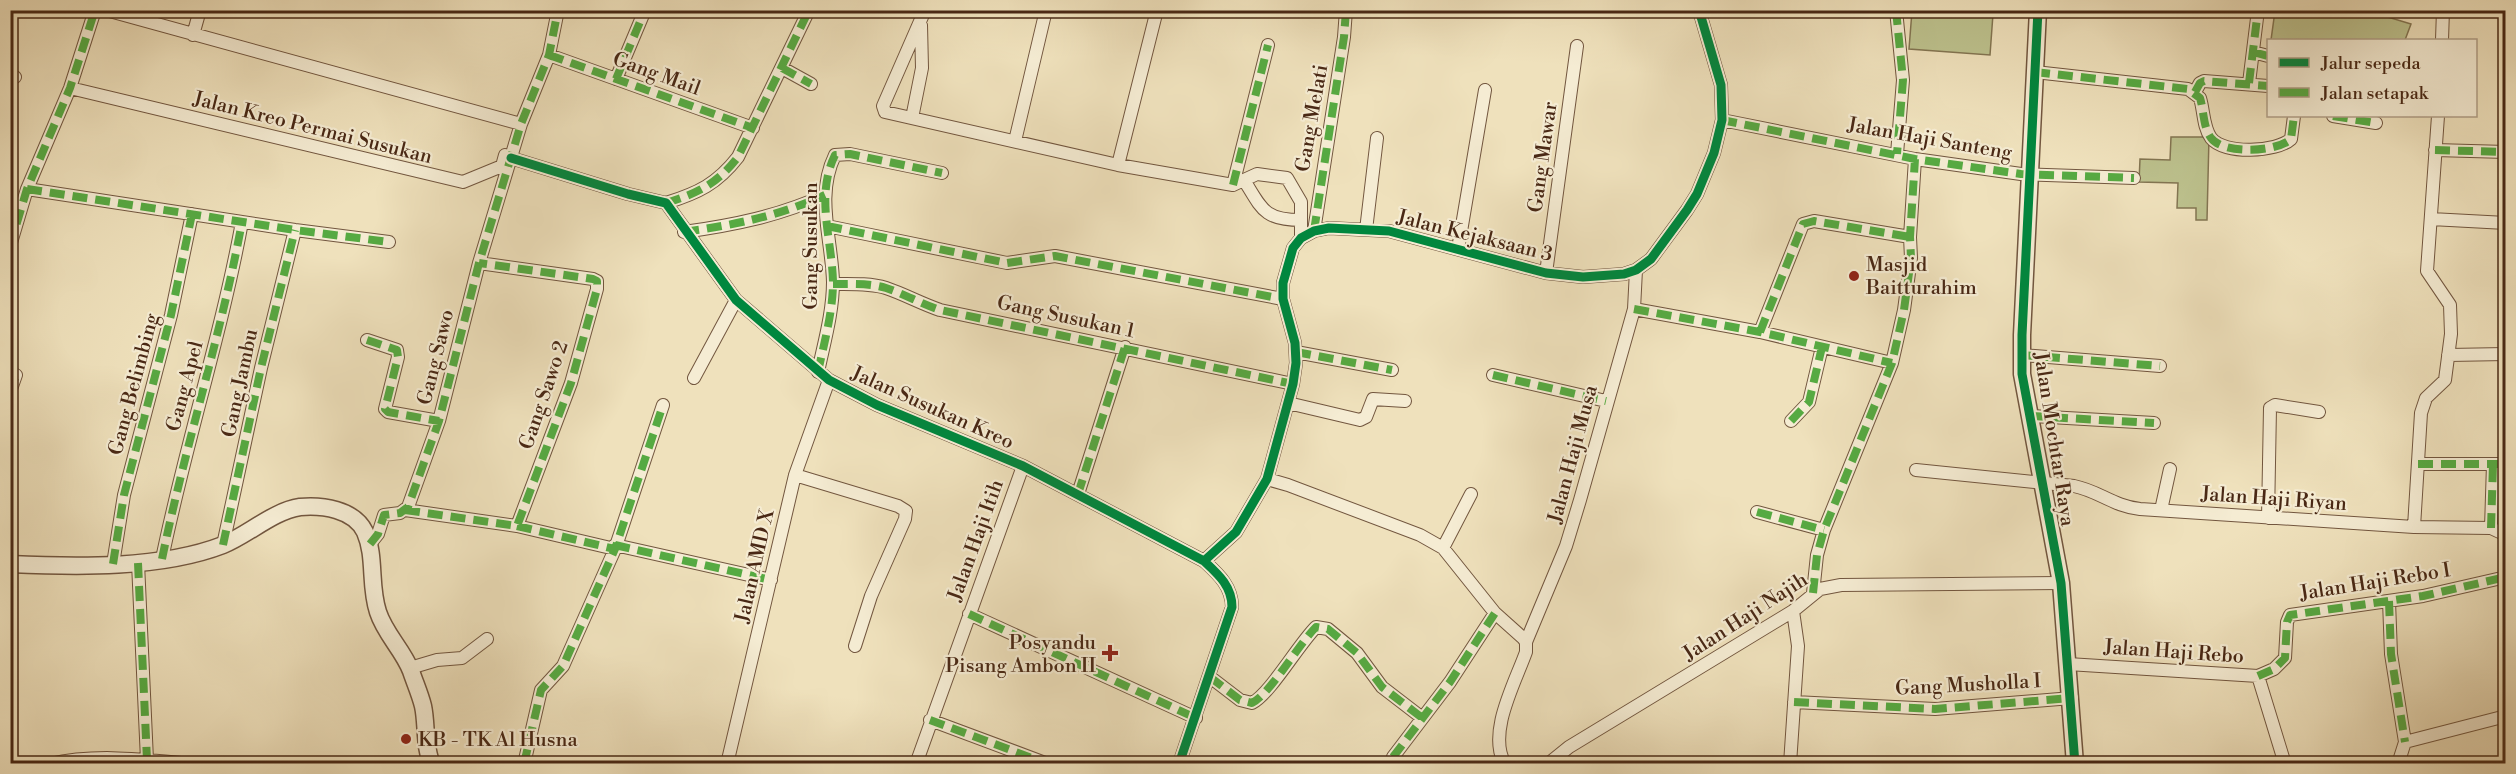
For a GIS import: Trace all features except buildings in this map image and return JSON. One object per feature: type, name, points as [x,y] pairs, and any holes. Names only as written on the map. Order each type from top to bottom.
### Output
[{"type":"street","points":[[10,246],[27,189],[70,88],[95,10]]},
{"type":"street","points":[[106,10],[137,15],[193,35],[517,123],[549,55],[558,10]]},
{"type":"street","points":[[193,35],[200,10]]},
{"type":"street","points":[[616,79],[645,10]]},
{"type":"street","points":[[511,158],[628,194],[666,203],[705,188],[724,175],[738,157],[809,10]]},
{"type":"street","points":[[1015,141],[1046,10]]},
{"type":"street","points":[[1118,165],[1157,10]]},
{"type":"street","name":"Gang Melati","points":[[1314,231],[1344,37],[1346,10]]},
{"type":"street","points":[[1636,270],[1651,260],[1697,194],[1714,153],[1722,120],[1721,86],[1699,10]]},
{"type":"street","points":[[1896,10],[1903,80],[1903,104],[1897,154]]},
{"type":"street","name":"Jalan Mochtar Raya","points":[[2038,10],[2022,374],[2061,584],[2072,698],[2075,764]]},
{"type":"street","points":[[2249,83],[2258,10]]},
{"type":"street","points":[[2442,39],[2443,10]]},
{"type":"street","points":[[912,117],[921,69],[923,16]]},
{"type":"street","points":[[923,16],[883,108],[886,113],[1118,165],[1238,182],[1257,174],[1287,177],[1301,202],[1301,238],[1293,248],[1286,267],[1283,299],[1296,352],[1293,384],[1288,403],[1267,479],[1236,532],[1204,561]]},
{"type":"street","points":[[1238,182],[1268,45]]},
{"type":"street","name":"Gang Mawar","points":[[1546,273],[1577,46]]},
{"type":"street","points":[[2253,52],[2267,56]]},
{"type":"street","name":"Gang Mail","points":[[549,55],[753,128]]},
{"type":"street","points":[[782,68],[811,84]]},
{"type":"street","points":[[2035,72],[2188,89],[2200,98],[2206,129],[2216,144],[2231,150],[2283,145],[2291,139],[2293,134],[2294,117]]},
{"type":"street","points":[[2194,92],[2204,81],[2267,86]]},
{"type":"street","name":"Jalan Kreo Permai Susukan","points":[[70,88],[463,182],[502,166],[517,123]]},
{"type":"street","points":[[1458,249],[1485,90]]},
{"type":"street","points":[[2339,117],[2376,123]]},
{"type":"street","points":[[2414,527],[2423,405],[2426,398],[2445,380],[2448,355],[2450,305],[2427,271],[2438,117]]},
{"type":"street","name":"Jalan Haji Santeng","points":[[1722,120],[1915,159],[2030,175],[2134,178]]},
{"type":"street","name":"Gang Sawo","points":[[405,510],[439,421],[479,263],[511,158],[517,123]]},
{"type":"street","points":[[1366,230],[1377,138]]},
{"type":"street","points":[[2435,150],[2505,152]]},
{"type":"street","name":"Gang Susukan","points":[[818,372],[830,316],[833,284],[825,195],[830,166],[835,155],[850,154],[942,173]]},
{"type":"street","points":[[1813,593],[1816,555],[1824,530],[1893,363],[1911,258],[1910,237],[1915,159]]},
{"type":"street","points":[[1238,182],[1262,209],[1279,220],[1301,220]]},
{"type":"street","points":[[27,189],[389,242]]},
{"type":"street","points":[[684,232],[742,223],[793,210],[825,195]]},
{"type":"street","name":"Jalan Susukan Kreo","points":[[666,203],[684,232],[736,300],[829,380],[877,405],[1023,466],[1204,561],[1219,575],[1230,591],[1232,607],[1210,677]]},
{"type":"street","name":"Gang Belimbing","points":[[113,564],[124,495],[171,315],[192,214]]},
{"type":"street","points":[[2431,219],[2505,223]]},
{"type":"street","name":"Gang Apel","points":[[162,560],[175,494],[217,337],[242,222]]},
{"type":"street","points":[[1760,332],[1803,224],[1814,222],[1910,237]]},
{"type":"street","points":[[826,226],[1007,263],[1055,256],[1283,299]]},
{"type":"street","name":"Jalan Kejaksaan 3","points":[[1301,238],[1314,231],[1329,228],[1389,231],[1546,273],[1583,277],[1624,274],[1636,270]]},
{"type":"street","name":"Gang Jambu","points":[[223,545],[261,368],[295,230]]},
{"type":"street","name":"Gang Sawo 2","points":[[479,263],[593,279],[598,284],[571,383],[517,526]]},
{"type":"street","name":"Jalan Haji Musa","points":[[1505,764],[1499,753],[1498,739],[1503,715],[1526,652],[1526,642],[1566,546],[1634,309],[1636,270]]},
{"type":"street","name":"Gang Susukan 1","points":[[833,284],[881,287],[940,310],[1293,384]]},
{"type":"street","points":[[694,378],[736,300]]},
{"type":"street","points":[[1634,309],[1760,332],[1893,363]]},
{"type":"street","points":[[367,340],[397,350],[398,357],[385,409],[388,412],[439,421]]},
{"type":"street","points":[[1078,494],[1125,347]]},
{"type":"street","points":[[1791,421],[1809,402],[1822,347]]},
{"type":"street","points":[[1296,352],[1392,370]]},
{"type":"street","points":[[2448,355],[2505,354]]},
{"type":"street","points":[[2022,355],[2160,366]]},
{"type":"street","points":[[10,392],[16,375]]},
{"type":"street","points":[[1493,375],[1606,401]]},
{"type":"street","name":"Jalan AMD X","points":[[727,764],[795,475],[829,380]]},
{"type":"street","points":[[1288,403],[1363,420],[1374,399],[1405,401]]},
{"type":"street","points":[[524,764],[541,690],[563,666],[615,547],[663,405]]},
{"type":"street","points":[[2268,518],[2270,408],[2275,405],[2319,412]]},
{"type":"street","points":[[2030,416],[2154,423]]},
{"type":"street","points":[[2418,464],[2499,464],[2491,528]]},
{"type":"street","name":"Jalan Haji Itih","points":[[916,764],[1023,466]]},
{"type":"street","points":[[2161,510],[2169,469]]},
{"type":"street","name":"Jalan Haji Riyan","points":[[1916,470],[2085,488],[2115,504],[2130,508],[2414,527],[2491,528],[2505,535]]},
{"type":"street","points":[[795,475],[898,506],[906,511],[905,519],[871,596],[855,646]]},
{"type":"street","points":[[1267,479],[1420,535],[1443,548],[1495,613],[1526,642]]},
{"type":"street","points":[[1443,548],[1471,494]]},
{"type":"street","points":[[10,564],[60,567],[162,560],[223,545],[280,514],[298,507],[339,510],[363,528],[370,544],[378,612],[410,668],[423,706],[431,763],[411,764]]},
{"type":"street","points":[[370,544],[378,534],[384,514],[405,510],[517,526],[771,580]]},
{"type":"street","points":[[1757,512],[1824,530]]},
{"type":"street","points":[[138,563],[147,760]]},
{"type":"street","name":"Jalan Haji Rebo I","points":[[2258,676],[2274,669],[2285,658],[2287,622],[2290,615],[2423,596],[2505,577]]},
{"type":"street","name":"Jalan Haji Najih","points":[[1548,764],[1569,747],[1793,611],[1813,593],[1830,587],[2061,584]]},
{"type":"street","points":[[2389,601],[2391,654],[2405,742],[2398,764]]},
{"type":"street","points":[[1790,764],[1798,645],[1793,611]]},
{"type":"street","points":[[1393,757],[1421,717],[1450,682],[1495,613]]},
{"type":"street","points":[[969,614],[1196,718]]},
{"type":"street","points":[[1183,762],[1210,677],[1240,700],[1252,703],[1269,686],[1303,640],[1316,627],[1328,629],[1356,653],[1382,687],[1421,717]]},
{"type":"street","points":[[410,668],[429,662],[465,656],[488,639]]},
{"type":"street","name":"Jalan Haji Rebo","points":[[2068,664],[2258,676],[2285,764]]},
{"type":"street","name":"Gang Musholla I","points":[[1794,702],[1935,709],[2072,698]]},
{"type":"street","points":[[2405,742],[2505,716]]},
{"type":"street","points":[[930,720],[1028,760],[1048,764]]},
{"type":"street","points":[[50,764],[147,760],[194,764]]},
{"type":"green space","points":[[1912,11],[1993,14],[1990,55],[1909,49]]},
{"type":"green space","points":[[2275,11],[2368,11],[2411,24],[2405,39],[2271,39]]},
{"type":"green space","points":[[2171,137],[2209,137],[2207,220],[2196,220],[2196,208],[2177,208],[2178,183],[2139,182],[2140,159],[2170,160]]},
{"type":"marked path","points":[[10,246],[27,189],[70,88],[95,10]]},
{"type":"marked path","points":[[370,544],[378,534],[384,515],[400,513],[408,507],[439,421],[479,263],[521,124],[549,55],[558,10]]},
{"type":"marked path","points":[[616,79],[645,10]]},
{"type":"marked path","points":[[666,203],[688,195],[714,181],[738,157],[809,10]]},
{"type":"marked path","points":[[1314,231],[1344,37],[1346,10]]},
{"type":"marked path","points":[[1896,10],[1903,80],[1897,154]]},
{"type":"marked path","points":[[2249,83],[2258,10]]},
{"type":"marked path","points":[[1233,185],[1268,45]]},
{"type":"marked path","points":[[2253,52],[2267,56]]},
{"type":"marked path","points":[[549,55],[753,128]]},
{"type":"marked path","points":[[782,68],[811,84]]},
{"type":"marked path","points":[[2035,72],[2188,89],[2200,98],[2205,124],[2211,138],[2227,147],[2238,149],[2274,147],[2291,139],[2294,117]]},
{"type":"marked path","points":[[10,75],[15,77]]},
{"type":"marked path","points":[[2195,92],[2200,83],[2204,81],[2267,86]]},
{"type":"marked path","points":[[2339,117],[2376,123]]},
{"type":"marked path","points":[[1722,120],[1915,159],[2021,174],[2134,178]]},
{"type":"marked path","points":[[2435,150],[2506,152]]},
{"type":"marked path","points":[[818,372],[833,293],[825,202],[829,170],[835,155],[850,154],[942,173]]},
{"type":"marked path","points":[[1813,593],[1817,555],[1824,530],[1892,363],[1904,310],[1911,258],[1910,237],[1915,159]]},
{"type":"marked path","points":[[27,189],[389,242]]},
{"type":"marked path","points":[[684,232],[756,219],[791,209],[825,195]]},
{"type":"marked path","points":[[113,564],[124,495],[171,315],[192,214]]},
{"type":"marked path","points":[[1760,332],[1803,224],[1814,221],[1910,237]]},
{"type":"marked path","points":[[162,559],[224,307],[242,222]]},
{"type":"marked path","points":[[827,226],[1007,263],[1055,256],[1283,299]]},
{"type":"marked path","points":[[223,545],[261,368],[295,230]]},
{"type":"marked path","points":[[405,510],[517,526],[571,383],[597,289],[597,281],[479,263]]},
{"type":"marked path","points":[[833,284],[880,286],[940,310],[1293,384]]},
{"type":"marked path","points":[[1634,309],[1760,332],[1892,363]]},
{"type":"marked path","points":[[367,340],[397,350],[398,357],[385,409],[388,412],[439,421]]},
{"type":"marked path","points":[[1078,494],[1125,347]]},
{"type":"marked path","points":[[1791,421],[1809,402],[1822,347]]},
{"type":"marked path","points":[[1296,352],[1392,370]]},
{"type":"marked path","points":[[2022,355],[2160,366]]},
{"type":"marked path","points":[[10,392],[16,375]]},
{"type":"marked path","points":[[1493,375],[1606,401]]},
{"type":"marked path","points":[[517,526],[615,549],[663,405]]},
{"type":"marked path","points":[[2030,416],[2154,423]]},
{"type":"marked path","points":[[2418,464],[2506,464]]},
{"type":"marked path","points":[[2491,528],[2493,464]]},
{"type":"marked path","points":[[1757,512],[1824,530]]},
{"type":"marked path","points":[[615,545],[771,580]]},
{"type":"marked path","points":[[524,764],[541,690],[563,666],[615,549]]},
{"type":"marked path","points":[[138,563],[147,760]]},
{"type":"marked path","points":[[2258,676],[2274,669],[2285,658],[2287,622],[2290,615],[2423,596],[2506,577]]},
{"type":"marked path","points":[[2389,601],[2391,654],[2405,742]]},
{"type":"marked path","points":[[1393,757],[1450,682],[1495,613]]},
{"type":"marked path","points":[[969,614],[1196,718]]},
{"type":"marked path","points":[[1210,677],[1240,700],[1252,703],[1267,690],[1316,627],[1328,629],[1357,653],[1382,687],[1421,717]]},
{"type":"marked path","points":[[1794,702],[1935,709],[2072,698]]},
{"type":"marked path","points":[[930,720],[1048,764]]},
{"type":"cycle path","points":[[1204,561],[1236,532],[1267,479],[1293,384],[1296,363],[1295,343],[1283,299],[1283,283],[1293,248],[1301,238],[1314,231],[1329,228],[1389,231],[1546,273],[1583,277],[1624,274],[1636,270],[1651,259],[1697,194],[1714,153],[1722,120],[1721,85],[1699,10]]},
{"type":"cycle path","points":[[2038,10],[2022,374],[2061,583],[2075,764]]},
{"type":"cycle path","points":[[511,158],[628,194],[666,203],[736,300],[829,380],[877,405],[1023,466],[1204,561],[1227,587],[1232,607],[1179,764]]},
{"type":"place","name":"Masjid Baitturahim","points":[[1854,276]]},
{"type":"place","name":"Posyandu Pisang Ambon II","points":[[1110,653]]},
{"type":"place","name":"KB - TK Al Husna","points":[[406,739]]}]
